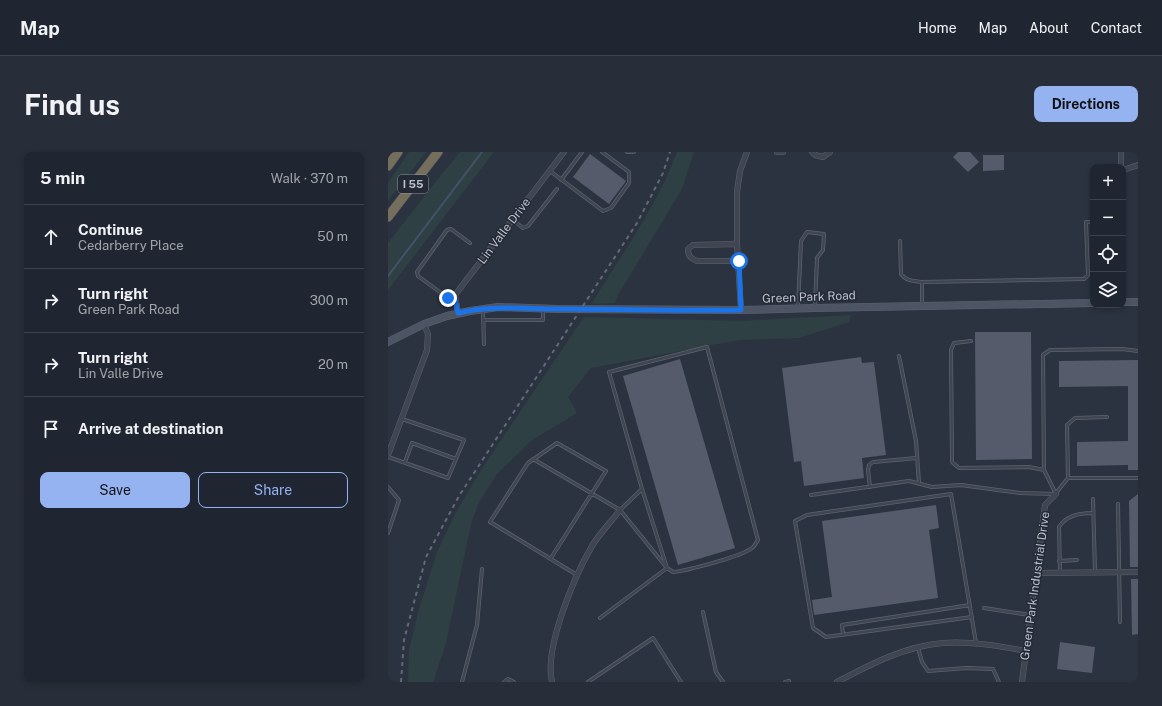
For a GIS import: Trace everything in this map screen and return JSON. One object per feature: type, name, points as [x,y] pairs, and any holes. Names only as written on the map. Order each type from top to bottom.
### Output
[{"type":"highway","name":"I 55","points":[[388,166],[398,152]]},
{"type":"highway","name":"I 55","points":[[388,217],[438,152]]},
{"type":"street","name":"Lin Valle Drive","points":[[455,299],[455,295],[564,152]]},
{"type":"street","points":[[741,310],[737,244],[737,192],[740,171],[747,152]]},
{"type":"street","points":[[777,152],[783,152]]},
{"type":"street","points":[[812,152],[823,157],[830,152]]},
{"type":"street","points":[[1121,152],[1122,164]]},
{"type":"street","points":[[1126,169],[1138,165]]},
{"type":"street","points":[[737,244],[693,245],[688,249],[688,254],[691,259],[697,261],[739,261]]},
{"type":"street","points":[[455,299],[458,313]]},
{"type":"street","points":[[1126,302],[1138,302]]},
{"type":"street","name":"Green Park Road","points":[[388,342],[424,324],[458,313],[483,309],[512,307],[543,309],[741,310],[1090,303]]},
{"type":"street","points":[[388,456],[427,350],[428,334],[424,324]]},
{"type":"street","name":"Green Park Industrial Drive","points":[[1022,682],[1045,505],[1056,494]]},
{"type":"street","points":[[552,682],[550,672],[556,632],[571,588],[592,545],[620,510]]},
{"type":"street","points":[[1036,573],[1138,572]]},
{"type":"street","points":[[836,682],[873,663],[918,648],[942,643],[976,643],[1026,651]]},
{"type":"lane","points":[[561,180],[582,152]]},
{"type":"lane","points":[[549,171],[603,211],[611,208],[629,183],[629,172],[602,152]]},
{"type":"lane","points":[[627,152],[634,152]]},
{"type":"lane","points":[[512,220],[523,228],[528,226],[557,189]]},
{"type":"lane","points":[[900,241],[901,274],[904,278],[910,281],[1084,279],[1088,275],[1086,222],[1090,222]]},
{"type":"lane","points":[[455,299],[448,298],[418,276],[418,272],[448,230],[451,229],[470,243]]},
{"type":"lane","points":[[798,308],[801,241],[807,232],[824,234],[823,250],[817,258],[814,308]]},
{"type":"lane","points":[[922,282],[922,306]]},
{"type":"lane","points":[[483,309],[484,344]]},
{"type":"lane","points":[[483,320],[543,320],[543,309]]},
{"type":"lane","points":[[971,342],[954,342],[951,350],[952,462],[959,468],[1028,467],[1044,470]]},
{"type":"lane","points":[[533,459],[620,510],[667,568],[673,572],[683,571],[739,555],[752,548],[758,540],[707,347],[609,372],[642,489],[667,568]]},
{"type":"lane","points":[[1056,494],[1044,470],[1043,355],[1050,350],[1122,349],[1138,351]]},
{"type":"lane","points":[[899,356],[916,441],[919,483]]},
{"type":"lane","points":[[1056,494],[1068,478],[1067,425],[1075,418],[1107,417]]},
{"type":"lane","points":[[388,456],[448,478],[464,440],[401,419]]},
{"type":"lane","points":[[405,463],[412,443],[456,459]]},
{"type":"lane","points":[[551,558],[606,471],[557,444],[528,463],[490,522],[578,575]]},
{"type":"lane","points":[[870,487],[868,470],[869,465],[873,462],[917,458]]},
{"type":"lane","points":[[1068,478],[1138,478]]},
{"type":"lane","points":[[811,495],[909,481],[932,486],[961,485],[1020,493],[1056,494]]},
{"type":"lane","points":[[388,487],[399,500],[388,533]]},
{"type":"lane","points":[[620,510],[642,489]]},
{"type":"lane","points":[[972,617],[826,637],[813,628],[795,520],[807,515],[950,494],[970,605],[972,617],[976,643]]},
{"type":"lane","points":[[1093,499],[1095,572]]},
{"type":"lane","points":[[1118,504],[1120,622]]},
{"type":"lane","points":[[1060,572],[1058,529],[1061,524],[1079,513],[1093,513]]},
{"type":"lane","points":[[1059,561],[1077,560]]},
{"type":"lane","points":[[600,618],[667,568]]},
{"type":"lane","points":[[462,682],[477,625],[482,569]]},
{"type":"lane","points":[[843,634],[842,625],[970,605]]},
{"type":"lane","points":[[984,608],[1031,615]]},
{"type":"lane","points":[[703,612],[716,672],[723,682]]},
{"type":"lane","points":[[588,682],[653,638],[681,682]]},
{"type":"lane","points":[[918,648],[922,662],[928,671],[966,668],[993,669],[999,682]]},
{"type":"lane","points":[[504,682],[508,679],[514,682]]},
{"type":"shaded area","points":[[409,152],[426,152],[388,201],[388,183]]},
{"type":"shaded area","points":[[460,152],[494,152],[388,290],[388,243]]},
{"type":"shaded area","points":[[677,152],[694,152],[682,189],[618,295],[615,303],[592,304],[651,207],[661,189]]},
{"type":"shaded area","points":[[851,315],[849,322],[799,338],[739,340],[591,368],[568,397],[577,413],[532,440],[497,474],[478,504],[471,524],[446,643],[433,682],[408,682],[409,650],[418,612],[437,552],[456,512],[479,473],[585,317],[740,321]]},
{"type":"building","points":[[958,152],[970,152],[979,162],[968,172],[953,157]]},
{"type":"building","points":[[590,154],[626,181],[609,204],[573,177]]},
{"type":"building","points":[[983,155],[1004,155],[1004,170],[983,171]]},
{"type":"building","points":[[975,332],[1031,332],[1032,459],[976,460]]},
{"type":"building","points":[[861,357],[862,363],[874,362],[886,455],[862,458],[864,478],[804,486],[801,461],[794,462],[782,368]]},
{"type":"building","points":[[680,359],[735,548],[678,565],[623,376]]},
{"type":"building","points":[[1138,360],[1138,470],[1128,470],[1128,465],[1077,466],[1077,442],[1128,441],[1128,386],[1059,387],[1059,361]]},
{"type":"building","points":[[1138,494],[1138,567],[1130,567],[1129,501]]},
{"type":"building","points":[[936,505],[939,528],[929,530],[938,598],[814,615],[812,600],[832,597],[822,521]]},
{"type":"building","points":[[1131,579],[1138,579],[1138,634],[1132,635]]},
{"type":"building","points":[[1060,642],[1095,647],[1092,673],[1057,669]]},
{"type":"waterway","points":[[388,276],[482,152]]},
{"type":"railway","points":[[401,682],[404,640],[426,557],[459,496],[637,223],[663,173],[670,152]]},
{"type":"route","points":[[448,298],[455,299],[458,313],[498,307],[718,311],[741,310],[739,261]]}]
